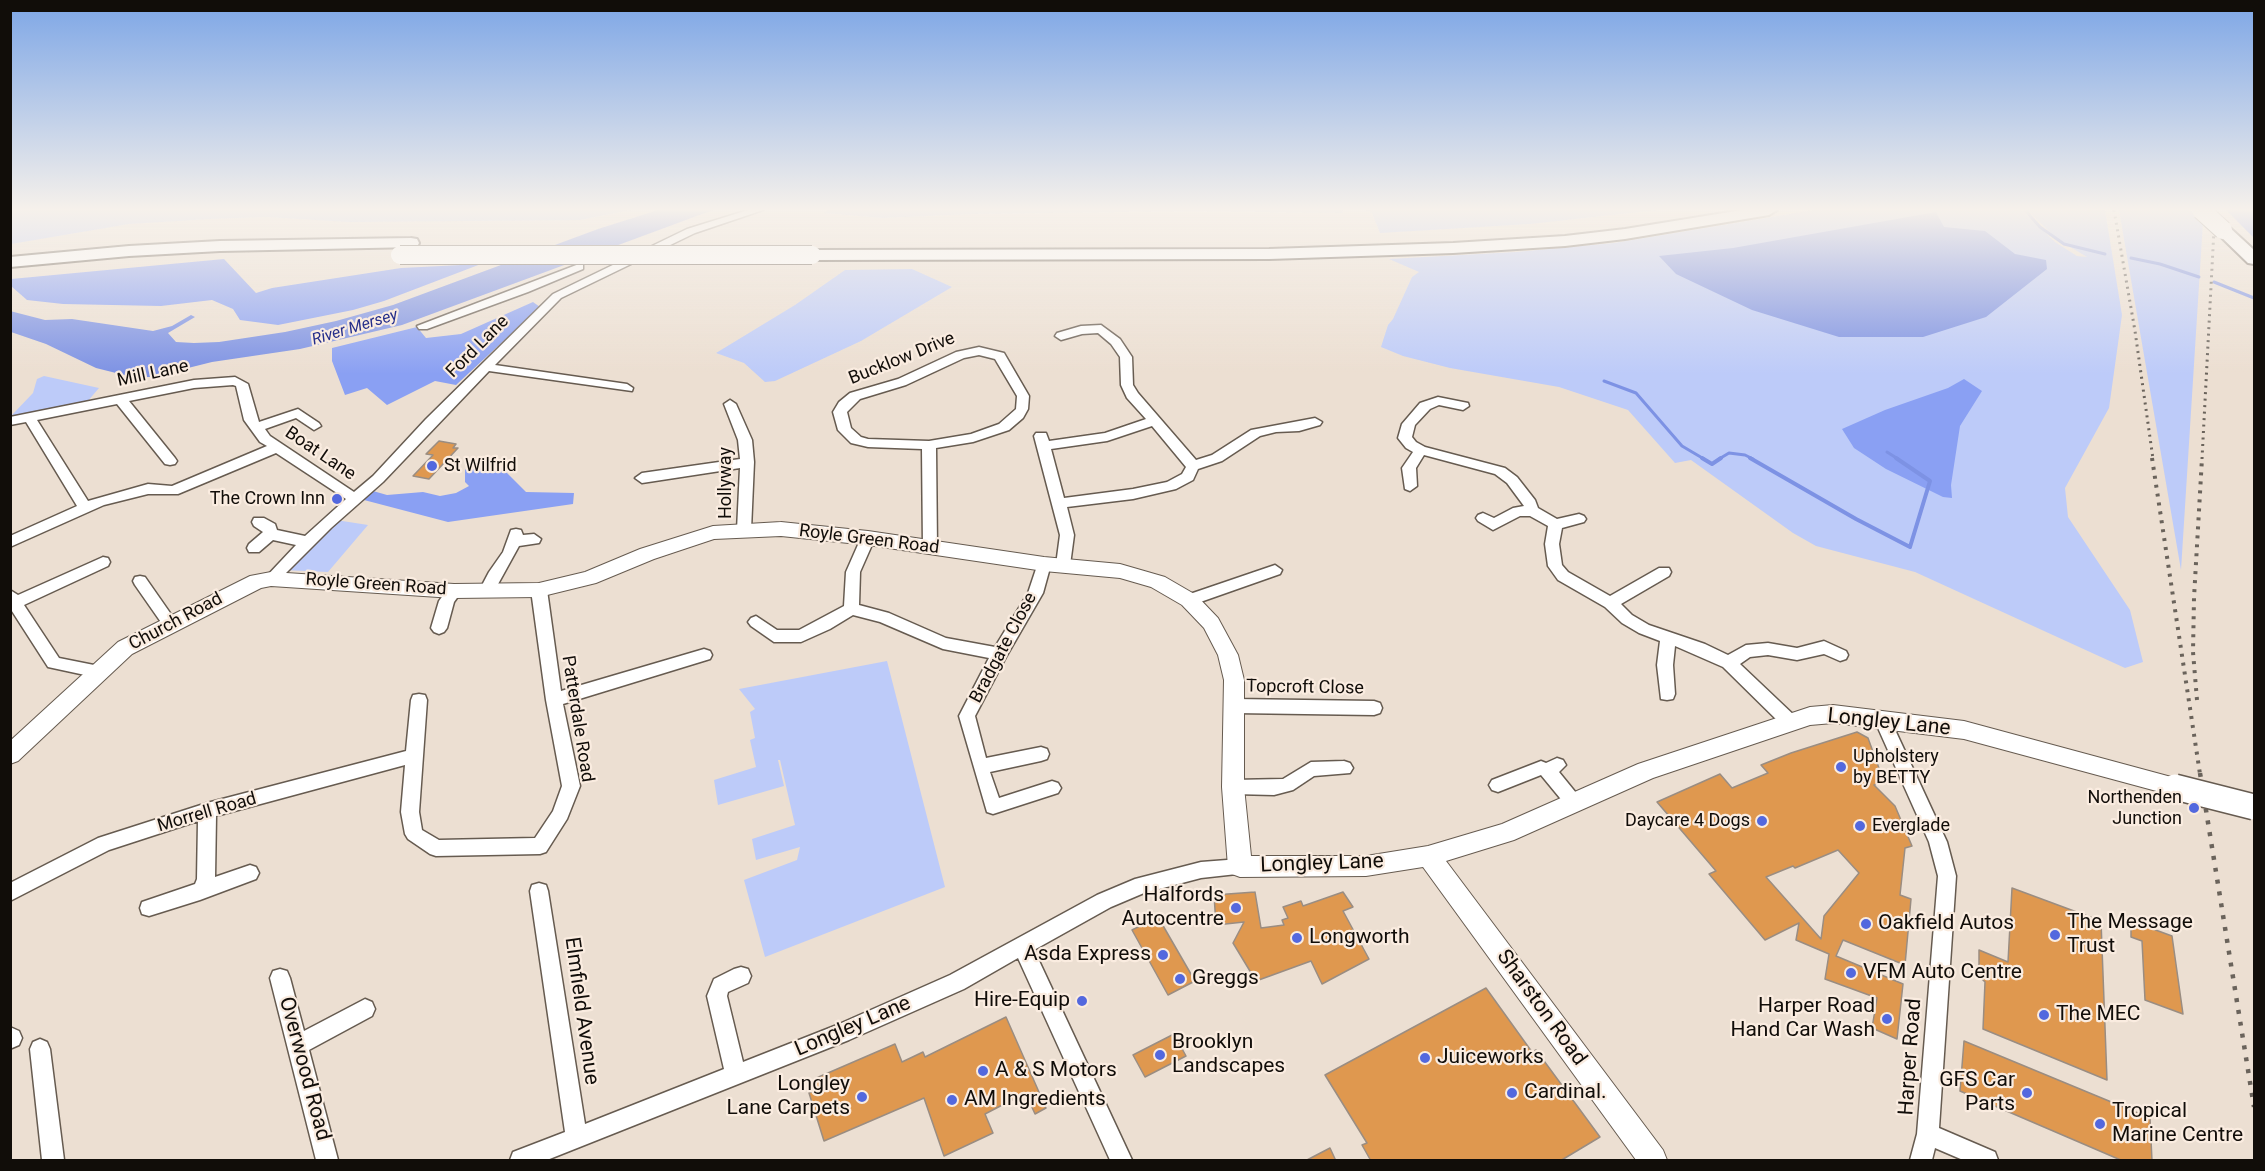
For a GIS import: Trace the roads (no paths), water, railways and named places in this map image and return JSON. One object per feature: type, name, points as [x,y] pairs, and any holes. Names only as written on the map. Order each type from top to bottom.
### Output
[{"type":"highway","points":[[10,273],[35,265]]},
{"type":"main road","name":"Royle Green Road","points":[[271,579],[454,591],[539,590],[589,578],[682,542],[713,533],[781,529],[868,538],[1140,575],[1189,600],[1211,623],[1228,655],[1235,706],[1233,787],[1240,867]]},
{"type":"main road","name":"Church Road","points":[[10,755],[125,648],[239,588],[271,579]]},
{"type":"main road","name":"Longley Lane","points":[[1240,867],[1366,866],[1428,856],[1506,834],[1647,771],[1810,716],[1833,714],[1964,730],[2254,807]]},
{"type":"main road","name":"Sharston Road","points":[[1428,856],[1653,1161]]},
{"type":"street","name":"Ford Lane","points":[[271,579],[378,479],[546,305],[557,296],[617,265]]},
{"type":"street","points":[[423,327],[579,267]]},
{"type":"street","points":[[524,290],[546,305]]},
{"type":"street","points":[[1061,336],[1081,330],[1101,329],[1116,342],[1126,357],[1127,385],[1132,395],[1193,466]]},
{"type":"street","name":"Bucklow Drive","points":[[970,351],[987,352],[1000,357],[1023,396],[1022,409],[1018,415],[1004,428],[992,433],[929,445],[868,443],[856,440],[845,430],[840,412],[844,405],[855,396],[902,382],[970,351]]},
{"type":"street","points":[[485,367],[627,388]]},
{"type":"street","name":"Mill Lane","points":[[10,421],[203,382],[235,381],[242,384],[251,420],[271,443]]},
{"type":"street","points":[[121,400],[170,461]]},
{"type":"street","points":[[1464,406],[1438,400],[1425,406],[1405,431],[1405,438],[1411,445],[1421,450],[1500,471],[1512,480],[1524,494],[1532,511]]},
{"type":"street","name":"Hollyway","points":[[730,404],[745,440],[747,462],[744,530]]},
{"type":"street","points":[[256,428],[298,412],[314,426]]},
{"type":"street","points":[[29,417],[86,508]]},
{"type":"street","name":"Bradgate Close","points":[[1052,788],[993,807],[967,716],[999,654],[1054,565],[1066,535],[1042,441],[1107,437],[1154,421]]},
{"type":"street","points":[[1059,503],[1134,494],[1171,486],[1188,477],[1193,466],[1217,458],[1256,434],[1276,428],[1299,427],[1314,422]]},
{"type":"street","points":[[10,542],[119,495],[148,489],[173,491],[271,443]]},
{"type":"street","name":"Boat Lane","points":[[271,443],[355,499]]},
{"type":"street","points":[[929,445],[930,548]]},
{"type":"street","points":[[1410,486],[1409,468],[1421,450]]},
{"type":"street","points":[[642,478],[747,462]]},
{"type":"street","points":[[1483,518],[1493,525],[1518,511],[1532,511],[1556,524],[1579,519]]},
{"type":"street","points":[[254,548],[270,534],[270,528],[259,522]]},
{"type":"street","points":[[1556,524],[1552,544],[1555,566],[1575,584],[1610,603],[1627,619],[1644,629],[1668,636],[1729,663],[1791,723]]},
{"type":"street","points":[[270,534],[308,542]]},
{"type":"street","points":[[487,591],[496,572],[510,553],[514,538],[534,539]]},
{"type":"street","points":[[851,609],[853,572],[868,538]]},
{"type":"street","points":[[99,672],[54,663],[13,599],[103,562]]},
{"type":"street","points":[[1189,600],[1275,570]]},
{"type":"street","points":[[1610,603],[1664,572]]},
{"type":"street","points":[[140,581],[170,624]]},
{"type":"street","name":"Patterdale Road","points":[[413,756],[410,813],[414,834],[436,848],[540,846],[561,814],[571,786],[554,700],[539,590]]},
{"type":"street","points":[[439,628],[447,602],[454,591]]},
{"type":"street","points":[[760,631],[774,636],[801,636],[851,609],[884,617],[944,643],[999,654]]},
{"type":"street","points":[[1667,694],[1665,665],[1668,636]]},
{"type":"street","points":[[1729,663],[1746,651],[1768,649],[1797,654],[1813,652],[1824,647],[1840,655]]},
{"type":"street","points":[[554,700],[704,655]]},
{"type":"street","points":[[413,756],[419,700]]},
{"type":"street","name":"Topcroft Close","points":[[1235,706],[1374,708]]},
{"type":"street","name":"Harper Road","points":[[1882,719],[1938,842],[1947,870],[1928,1134],[1921,1161]]},
{"type":"street","points":[[980,766],[1041,754]]},
{"type":"street","name":"Morrell Road","points":[[10,893],[104,844],[207,811],[413,756]]},
{"type":"street","points":[[1233,787],[1274,788],[1287,785],[1309,763],[1344,768]]},
{"type":"street","points":[[1498,785],[1541,768],[1552,767],[1575,804]]},
{"type":"street","points":[[200,892],[206,879],[207,811]]},
{"type":"street","name":"Longley Lane","points":[[521,1161],[842,1033],[957,982],[1104,901],[1142,885],[1201,870],[1240,867]]},
{"type":"street","points":[[149,908],[250,873]]},
{"type":"street","name":"Elmfield Avenue","points":[[539,891],[576,1138]]},
{"type":"street","points":[[1022,946],[1121,1161]]},
{"type":"street","points":[[736,1075],[717,996],[721,986],[741,976]]},
{"type":"street","name":"Overwood Road","points":[[280,978],[327,1161]]},
{"type":"street","points":[[298,1045],[365,1010]]},
{"type":"street","points":[[40,1049],[53,1161]]},
{"type":"street","points":[[1928,1134],[1987,1161]]},
{"type":"water","name":"River Mersey","points":[[502,265],[565,265],[402,325],[300,349],[212,362],[152,377],[132,377],[96,368],[46,344],[11,332],[10,311],[45,320],[72,319],[153,331],[172,326],[191,315],[195,317],[168,333],[176,342],[194,343],[219,342],[285,332],[393,305]]},
{"type":"water","points":[[1667,265],[2047,265],[2047,269],[1986,317],[1923,337],[1839,337],[1752,310],[1676,274]]},
{"type":"waterway","points":[[2162,265],[2199,277]]},
{"type":"waterway","points":[[2214,282],[2254,298]]},
{"type":"waterway","points":[[1604,381],[1636,393],[1682,446],[1704,459]]},
{"type":"waterway","points":[[1887,452],[1898,459]]},
{"type":"waterway","points":[[1719,459],[1729,453],[1745,455],[1753,459]]},
{"type":"waterway","points":[[1702,458],[1712,464],[1721,458]]},
{"type":"waterway","points":[[1750,458],[1910,547],[1930,481],[1896,458]]},
{"type":"railway","points":[[2123,265],[2153,459]]},
{"type":"railway","points":[[2202,459],[2212,265]]},
{"type":"railway","points":[[2152,458],[2200,774]]},
{"type":"railway","points":[[2197,700],[2193,652],[2194,598],[2202,458]]},
{"type":"railway","points":[[2200,773],[2254,1107]]},
{"type":"place","name":"St Wilfrid","points":[[432,466]]},
{"type":"place","name":"The Crown Inn","points":[[337,499]]},
{"type":"place","name":"Upholstery by BETTY","points":[[1841,767]]},
{"type":"place","name":"Northenden Junction","points":[[2194,808]]},
{"type":"place","name":"Daycare 4 Dogs","points":[[1762,821]]},
{"type":"place","name":"Everglade","points":[[1860,826]]},
{"type":"place","name":"Halfords Autocentre","points":[[1236,908]]},
{"type":"place","name":"Oakfield Autos","points":[[1866,924]]},
{"type":"place","name":"The Message Trust","points":[[2055,935]]},
{"type":"place","name":"Longworth","points":[[1297,938]]},
{"type":"place","name":"Asda Express","points":[[1163,955]]},
{"type":"place","name":"VFM Auto Centre","points":[[1851,973]]},
{"type":"place","name":"Greggs","points":[[1180,979]]},
{"type":"place","name":"Hire-Equip","points":[[1082,1001]]},
{"type":"place","name":"The MEC","points":[[2044,1015]]},
{"type":"place","name":"Harper Road Hand Car Wash","points":[[1887,1019]]},
{"type":"place","name":"Brooklyn Landscapes","points":[[1160,1055]]},
{"type":"place","name":"Juiceworks","points":[[1425,1058]]},
{"type":"place","name":"A & S Motors","points":[[983,1071]]},
{"type":"place","name":"Cardinal.","points":[[1512,1093]]},
{"type":"place","name":"GFS Car Parts","points":[[2027,1093]]},
{"type":"place","name":"Longley Lane Carpets","points":[[862,1097]]},
{"type":"place","name":"AM Ingredients","points":[[952,1100]]},
{"type":"place","name":"Tropical Marine Centre","points":[[2100,1124]]}]
